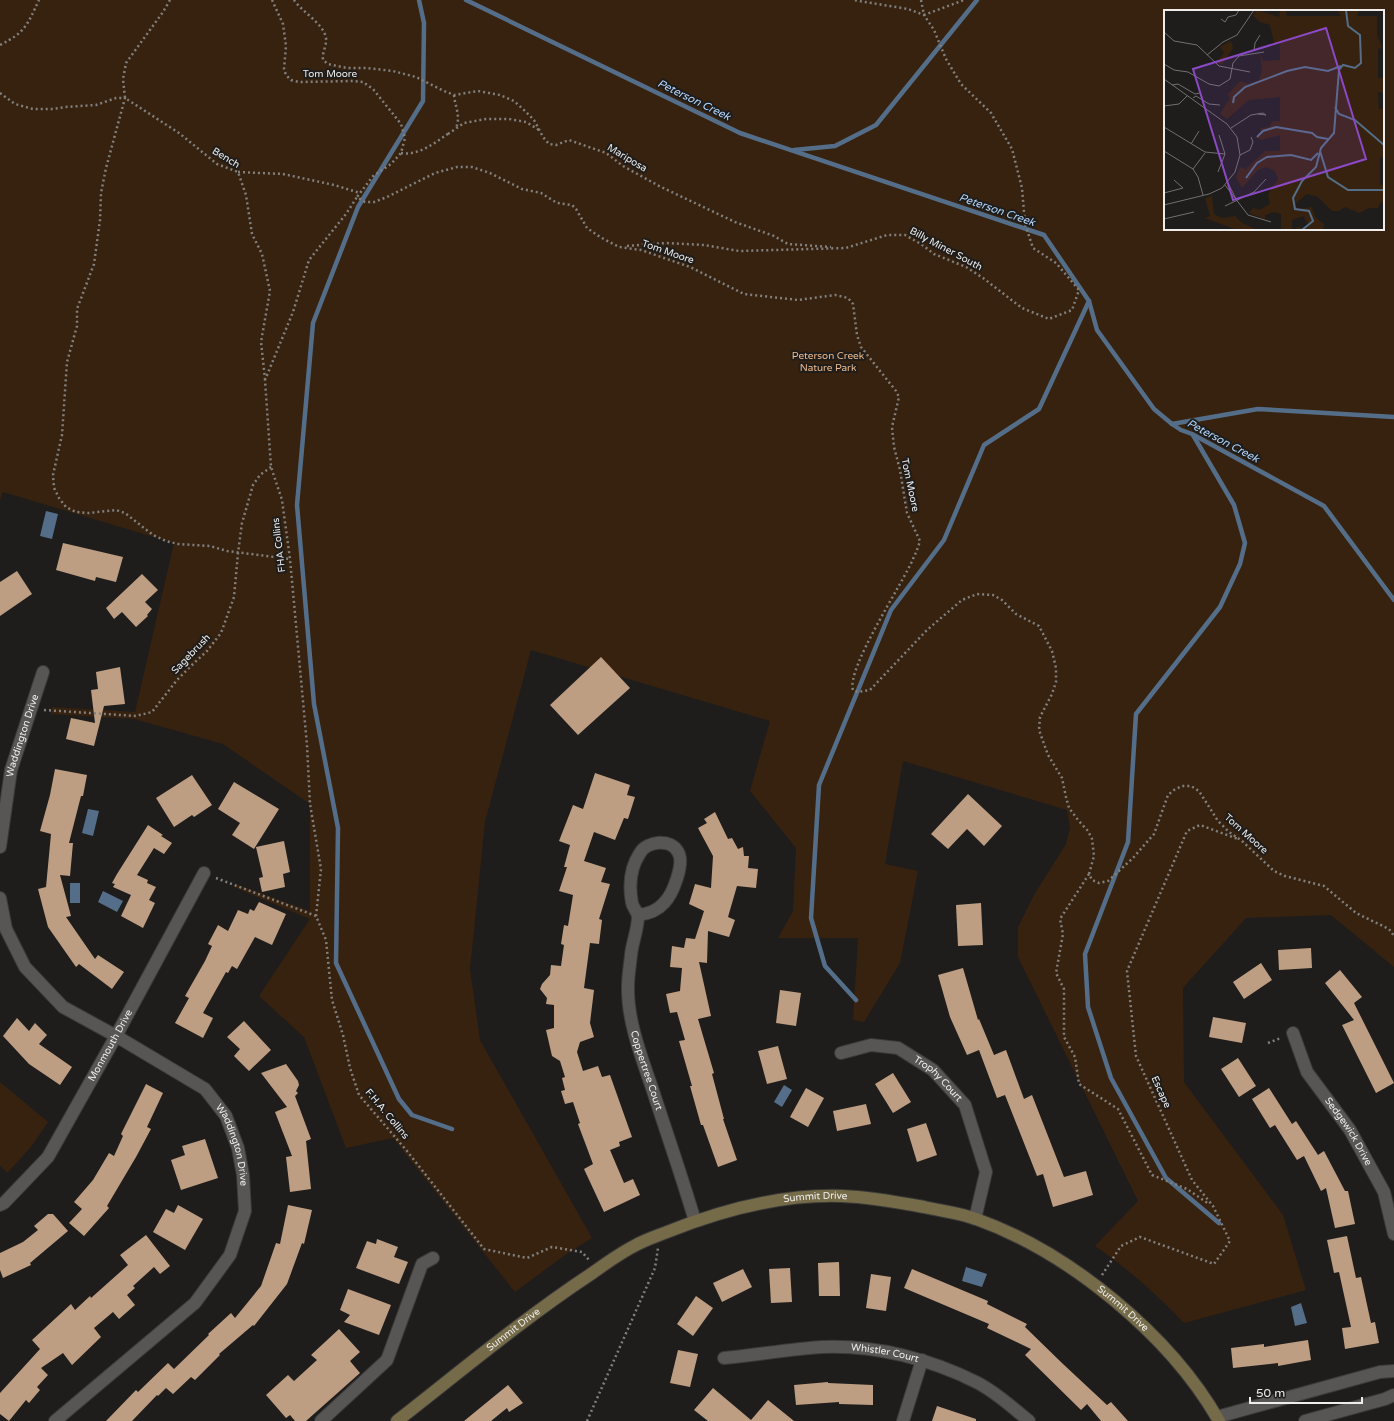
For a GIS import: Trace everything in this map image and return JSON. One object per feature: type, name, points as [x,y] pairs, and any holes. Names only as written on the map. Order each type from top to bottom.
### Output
[{"type":"main road","name":"Summit Drive","points":[[397,1421],[555,1297],[637,1244],[695,1221],[749,1205],[799,1197],[842,1196],[903,1203],[975,1219],[1046,1252],[1095,1286],[1132,1315],[1178,1362],[1218,1419]]},
{"type":"street","name":"Waddington Drive","points":[[0,847],[6,768],[32,708],[43,672]]},
{"type":"street","points":[[657,843],[672,846],[678,852],[681,862],[672,889],[665,902],[653,912],[638,916],[632,905],[630,893],[630,880],[637,858],[642,850],[648,846],[657,843]]},
{"type":"street","name":"Monmouth Drive","points":[[0,1205],[4,1203],[48,1158],[204,873]]},
{"type":"street","name":"Waddington Drive","points":[[0,898],[6,929],[25,967],[63,1007],[116,1036],[205,1089],[226,1116],[238,1148],[243,1175],[245,1211],[230,1256],[194,1303],[55,1421]]},
{"type":"street","name":"Coppertree Court","points":[[638,916],[631,950],[628,986],[629,1006],[633,1027],[695,1221]]},
{"type":"street","name":"Sedgewick Drive","points":[[1293,1033],[1307,1072],[1350,1130],[1389,1191],[1394,1234]]},
{"type":"street","name":"Trophy Court","points":[[841,1052],[871,1045],[898,1048],[933,1070],[965,1105],[986,1172],[975,1219]]},
{"type":"street","points":[[321,1421],[387,1360],[422,1264],[433,1258]]},
{"type":"street","name":"Whistler Court","points":[[724,1358],[824,1347],[874,1349],[922,1360],[979,1383],[1029,1421]]},
{"type":"street","points":[[903,1421],[922,1360]]},
{"type":"street","points":[[1218,1419],[1380,1372],[1394,1371]]},
{"type":"street","points":[[1305,1421],[1385,1399],[1394,1395]]},
{"type":"path","points":[[0,45],[14,38],[27,26],[40,0]]},
{"type":"path","points":[[170,0],[126,63],[123,79],[125,98],[101,192],[100,220],[94,264],[77,309],[77,326],[67,362],[62,435],[53,475],[54,488],[66,507],[76,512],[88,513],[116,510],[125,513],[153,535],[166,541],[178,544],[210,546],[238,553],[290,559]]},
{"type":"path","name":"Tom Moore","points":[[272,0],[283,24],[286,46],[284,69],[286,75],[291,80],[299,82],[353,80],[363,82],[373,89],[401,124],[405,138],[401,153]]},
{"type":"path","points":[[294,0],[297,5],[316,22],[326,36],[322,53],[323,60],[328,64],[347,68],[367,68],[393,71],[416,77],[438,89],[454,95],[455,107],[458,111],[458,120],[456,127],[448,134]]},
{"type":"path","points":[[853,0],[908,9],[924,15],[964,0]]},
{"type":"path","points":[[921,0],[924,15]]},
{"type":"path","name":"Billy Miner South","points":[[619,247],[666,243],[704,245],[739,251],[846,248],[887,235],[905,235],[921,244],[934,254],[966,267],[1022,308],[1049,319],[1072,310],[1079,290],[1056,263],[1032,248],[1025,224],[1022,188],[1012,149],[991,113],[961,84],[946,59],[934,30],[924,15]]},
{"type":"path","name":"Mariposa","points":[[454,95],[478,91],[500,95],[514,101],[534,120],[543,137],[549,144],[556,145],[569,140],[606,153],[623,166],[659,186],[734,222],[774,236],[788,244],[846,248]]},
{"type":"path","points":[[0,93],[15,104],[32,109],[53,109],[96,105],[116,98],[125,98]]},
{"type":"path","name":"Bench","points":[[125,98],[179,133],[217,164],[238,172],[246,195],[252,234],[262,254],[270,291],[261,342],[265,380]]},
{"type":"path","points":[[357,197],[373,176],[391,164],[401,153],[409,154],[422,149],[464,123],[486,119],[509,119],[526,122],[539,130]]},
{"type":"path","name":"Tom Moore","points":[[357,197],[364,202],[374,202],[436,173],[457,167],[472,167],[490,173],[522,189],[542,193],[557,203],[572,205],[587,228],[619,247],[641,250],[690,267],[744,294],[798,300],[835,295],[848,298],[854,304],[857,335],[861,347],[896,391],[899,397],[892,427],[894,447],[900,470],[907,514],[920,541],[913,559],[872,634],[855,670],[852,686],[853,690],[858,692],[870,690],[927,630],[962,600],[977,594],[993,595],[1002,600],[1016,614],[1039,626],[1052,651],[1056,668],[1056,682],[1052,694],[1040,716],[1039,730],[1048,754],[1062,778],[1069,808],[1088,831],[1092,839],[1094,856],[1089,874],[1092,880],[1099,883],[1108,882],[1133,858],[1154,834],[1168,795],[1182,786],[1191,786],[1199,791],[1218,821],[1229,832],[1242,840],[1274,871],[1285,876],[1324,886],[1356,913],[1389,929],[1394,936]]},
{"type":"path","points":[[238,172],[283,174],[360,193]]},
{"type":"path","name":"FHA Collins","points":[[316,916],[321,869],[310,804],[307,746],[290,559],[282,500],[271,467],[265,380],[293,312],[309,260],[346,214],[357,197]]},
{"type":"path","name":"Sagebrush","points":[[32,708],[52,711],[136,716],[152,712],[177,680],[207,651],[221,633],[234,597],[242,523],[254,486],[260,475],[271,467]]},
{"type":"path","name":"Escape","points":[[1095,1286],[1120,1246],[1140,1237],[1214,1264],[1230,1241],[1213,1206],[1192,1180],[1136,1056],[1127,971],[1187,831],[1200,825],[1242,840]]},
{"type":"path","points":[[204,873],[316,916]]},
{"type":"path","points":[[1089,874],[1060,919],[1063,934],[1056,973],[1064,989],[1064,1037],[1075,1057],[1079,1084],[1118,1109],[1152,1174],[1187,1189],[1213,1206]]},
{"type":"path","name":"F.H.A. Collins","points":[[316,916],[326,940],[332,1000],[343,1035],[350,1068],[359,1095],[403,1145],[484,1249],[527,1258],[552,1247],[582,1252],[598,1270]]},
{"type":"path","points":[[587,1421],[656,1268],[661,1235]]},
{"type":"green space","name":"Peterson Creek Nature Park","points":[[0,0],[1394,0],[1394,967],[1331,915],[1246,918],[1183,988],[1184,1082],[1283,1215],[1306,1290],[1184,1323],[1142,1282],[1095,1246],[1138,1201],[1018,957],[1018,927],[1034,895],[1066,844],[1070,828],[1067,810],[903,761],[885,864],[918,871],[900,963],[864,1022],[853,1020],[858,938],[778,938],[793,911],[796,848],[750,791],[770,721],[531,650],[485,822],[470,969],[480,1040],[592,1238],[565,1255],[515,1292],[393,1138],[346,1148],[304,1037],[259,996],[310,919],[234,887],[235,884],[310,911],[310,804],[223,744],[134,719],[51,714],[52,707],[135,712],[174,543],[3,492],[0,500]]},
{"type":"green space","points":[[0,1082],[48,1122],[31,1147],[7,1173],[0,1165]]},
{"type":"water","points":[[46,511],[58,514],[52,539],[40,536]]},
{"type":"water","points":[[88,809],[99,811],[93,836],[82,833]]},
{"type":"water","points":[[70,883],[80,883],[80,903],[70,903]]},
{"type":"water","points":[[103,891],[123,901],[117,912],[98,902]]},
{"type":"water","points":[[784,1085],[792,1090],[782,1107],[774,1102]]},
{"type":"water","points":[[966,1267],[987,1274],[982,1287],[962,1281]]},
{"type":"water","points":[[1301,1303],[1307,1323],[1295,1326],[1291,1307]]},
{"type":"building","points":[[63,543],[123,557],[116,582],[96,577],[95,581],[56,570]]},
{"type":"building","points":[[17,571],[32,594],[0,616],[0,582]]},
{"type":"building","points":[[142,574],[158,590],[145,602],[152,609],[147,615],[148,616],[136,627],[122,612],[114,619],[106,608]]},
{"type":"building","points":[[601,657],[630,688],[578,735],[550,705]]},
{"type":"building","points":[[120,667],[125,704],[104,706],[94,746],[66,739],[71,718],[95,723],[91,690],[98,689],[96,672]]},
{"type":"building","points":[[55,769],[87,775],[83,796],[81,796],[69,843],[73,843],[70,876],[60,875],[71,916],[66,917],[95,959],[98,955],[124,972],[112,989],[79,964],[76,967],[48,927],[38,889],[46,887],[51,834],[40,831],[50,795]]},
{"type":"building","points":[[595,773],[630,785],[627,795],[635,797],[628,819],[624,818],[615,840],[594,832],[584,861],[606,868],[601,882],[610,884],[599,919],[602,920],[599,944],[590,943],[584,988],[594,990],[590,1023],[594,1037],[580,1042],[577,1052],[583,1071],[598,1066],[602,1077],[610,1075],[632,1137],[619,1142],[620,1146],[610,1150],[624,1183],[633,1179],[640,1195],[604,1212],[584,1169],[593,1164],[578,1124],[580,1123],[573,1102],[565,1104],[561,1091],[565,1090],[562,1078],[565,1077],[560,1061],[552,1056],[546,1030],[554,1028],[554,1005],[546,1004],[547,998],[540,989],[542,984],[550,975],[551,965],[561,966],[564,945],[561,944],[564,925],[568,926],[573,895],[559,891],[567,867],[564,867],[570,845],[559,841],[573,805],[583,809]]},
{"type":"building","points":[[192,775],[212,805],[194,817],[192,815],[174,827],[156,798]]},
{"type":"building","points":[[234,782],[279,809],[254,849],[232,835],[240,823],[218,809]]},
{"type":"building","points":[[968,794],[1002,826],[984,846],[967,829],[948,849],[931,834]]},
{"type":"building","points":[[715,812],[728,839],[732,838],[738,849],[743,847],[744,856],[749,856],[748,868],[758,869],[756,888],[737,886],[728,917],[735,920],[729,937],[708,931],[707,963],[699,962],[711,1016],[698,1019],[714,1073],[712,1074],[723,1119],[737,1160],[718,1167],[703,1125],[701,1125],[690,1086],[692,1086],[679,1041],[685,1040],[677,1012],[670,1013],[666,994],[680,991],[682,968],[670,967],[672,946],[684,948],[686,938],[695,939],[704,911],[689,904],[695,884],[711,888],[713,856],[698,828],[707,823],[704,819]]},
{"type":"building","points":[[148,825],[172,843],[164,854],[154,848],[137,875],[148,880],[147,883],[156,887],[149,900],[155,903],[143,928],[121,916],[131,895],[113,887],[115,884],[112,883]]},
{"type":"building","points":[[284,841],[290,872],[283,874],[285,887],[262,892],[259,878],[263,877],[256,847]]},
{"type":"building","points":[[259,902],[286,914],[272,945],[255,937],[237,969],[232,966],[228,973],[226,972],[203,1013],[213,1018],[203,1038],[175,1023],[189,998],[185,996],[212,946],[208,944],[218,925],[228,931],[238,910],[248,914],[250,909],[254,911]]},
{"type":"building","points":[[981,903],[983,945],[958,946],[956,905]]},
{"type":"building","points":[[1311,948],[1312,968],[1279,970],[1278,950]]},
{"type":"building","points":[[1261,963],[1272,980],[1244,999],[1233,982]]},
{"type":"building","points":[[963,968],[978,1020],[979,1019],[994,1055],[1006,1050],[1024,1099],[1032,1095],[1064,1177],[1086,1171],[1093,1195],[1053,1207],[1043,1174],[1037,1176],[1005,1095],[997,1098],[979,1050],[967,1055],[950,1017],[938,975]]},
{"type":"building","points":[[1340,970],[1362,997],[1354,1003],[1394,1083],[1376,1093],[1342,1025],[1354,1020],[1325,983]]},
{"type":"building","points":[[780,990],[801,993],[796,1026],[776,1023]]},
{"type":"building","points":[[1213,1017],[1246,1023],[1242,1043],[1209,1037]]},
{"type":"building","points":[[17,1018],[29,1031],[35,1023],[47,1035],[39,1044],[72,1067],[60,1085],[29,1064],[3,1036]]},
{"type":"building","points":[[244,1021],[271,1050],[249,1071],[234,1056],[240,1049],[227,1037]]},
{"type":"building","points":[[778,1046],[787,1079],[767,1084],[758,1051]]},
{"type":"building","points":[[1238,1058],[1256,1086],[1239,1097],[1221,1069]]},
{"type":"building","points":[[286,1064],[298,1081],[299,1085],[296,1091],[298,1093],[295,1096],[311,1139],[306,1141],[311,1189],[290,1192],[286,1157],[292,1156],[275,1112],[287,1107],[261,1073]]},
{"type":"building","points":[[893,1073],[911,1102],[893,1113],[875,1084]]},
{"type":"building","points":[[146,1084],[163,1093],[147,1127],[151,1129],[107,1206],[109,1208],[84,1236],[69,1223],[82,1209],[74,1202],[93,1180],[109,1153],[114,1156],[123,1136],[121,1134]]},
{"type":"building","points":[[806,1088],[824,1098],[808,1127],[790,1117]]},
{"type":"building","points":[[1269,1088],[1292,1124],[1296,1121],[1318,1155],[1324,1151],[1345,1191],[1348,1191],[1355,1224],[1335,1228],[1326,1188],[1321,1191],[1304,1156],[1297,1160],[1275,1125],[1270,1128],[1252,1099]]},
{"type":"building","points":[[866,1104],[871,1124],[837,1131],[833,1111]]},
{"type":"building","points":[[926,1123],[937,1155],[917,1162],[907,1129]]},
{"type":"building","points":[[205,1139],[218,1178],[181,1190],[171,1160],[185,1155],[182,1146]]},
{"type":"building","points":[[178,1205],[203,1219],[185,1250],[153,1232],[166,1209],[174,1213]]},
{"type":"building","points":[[288,1205],[312,1210],[304,1244],[302,1243],[287,1284],[254,1326],[253,1325],[219,1354],[220,1355],[195,1380],[191,1377],[173,1394],[166,1388],[158,1396],[157,1395],[132,1421],[106,1421],[136,1390],[138,1392],[168,1363],[174,1369],[231,1313],[235,1318],[261,1286],[276,1243],[280,1244]]},
{"type":"building","points":[[48,1214],[53,1214],[68,1231],[30,1263],[31,1265],[3,1278],[0,1270],[0,1253],[23,1242],[38,1230],[34,1226]]},
{"type":"building","points":[[146,1235],[170,1266],[160,1274],[154,1267],[133,1286],[135,1288],[127,1295],[135,1305],[119,1319],[113,1312],[94,1328],[101,1337],[72,1365],[63,1353],[41,1368],[48,1375],[37,1387],[40,1390],[29,1403],[26,1400],[9,1421],[0,1414],[0,1393],[40,1349],[32,1340],[71,1304],[75,1310],[90,1296],[91,1298],[128,1265],[120,1255]]},
{"type":"building","points":[[1347,1236],[1356,1278],[1361,1277],[1371,1323],[1375,1322],[1379,1343],[1345,1349],[1342,1328],[1351,1327],[1339,1272],[1334,1273],[1327,1240]]},
{"type":"building","points":[[377,1239],[398,1247],[394,1257],[408,1262],[399,1284],[356,1268],[367,1241],[376,1244]]},
{"type":"building","points":[[839,1262],[840,1296],[819,1296],[818,1263]]},
{"type":"building","points":[[790,1268],[792,1302],[771,1303],[769,1269]]},
{"type":"building","points":[[743,1269],[752,1287],[722,1302],[713,1283]]},
{"type":"building","points":[[912,1269],[988,1301],[987,1304],[1027,1324],[1025,1327],[1063,1364],[1107,1405],[1111,1402],[1128,1421],[1101,1421],[1087,1404],[1081,1410],[1025,1355],[1031,1349],[987,1328],[989,1324],[904,1288]]},
{"type":"building","points":[[871,1274],[891,1277],[886,1311],[866,1308]]},
{"type":"building","points":[[348,1289],[391,1305],[379,1335],[344,1322],[350,1315],[340,1310]]},
{"type":"building","points":[[696,1296],[713,1308],[693,1336],[677,1324]]},
{"type":"building","points":[[339,1329],[360,1352],[350,1361],[360,1373],[306,1421],[295,1421],[290,1415],[286,1418],[266,1395],[288,1375],[294,1381],[317,1360],[311,1355]]},
{"type":"building","points":[[1308,1340],[1311,1360],[1278,1366],[1278,1363],[1233,1368],[1231,1348],[1264,1344],[1264,1347]]},
{"type":"building","points":[[678,1350],[698,1354],[690,1387],[670,1383]]},
{"type":"building","points":[[828,1382],[873,1385],[873,1405],[839,1404],[839,1402],[796,1405],[794,1385]]},
{"type":"building","points":[[508,1385],[523,1403],[509,1412],[507,1408],[491,1421],[464,1421]]},
{"type":"building","points":[[713,1388],[751,1420],[768,1400],[794,1421],[708,1421],[694,1410]]},
{"type":"building","points":[[937,1406],[976,1419],[976,1421],[932,1421]]},
{"type":"waterway","points":[[419,0],[424,23],[423,101],[358,207],[313,323],[297,505],[314,704],[338,828],[336,963],[399,1099],[412,1115],[452,1129]]},
{"type":"waterway","name":"Peterson Creek","points":[[466,0],[740,133],[1044,235],[1089,301],[1097,330],[1154,409],[1181,430],[1192,434],[1324,506],[1394,600]]},
{"type":"waterway","points":[[794,150],[835,146],[876,125],[977,0]]},
{"type":"waterway","points":[[856,1000],[825,966],[811,918],[819,785],[891,610],[944,540],[984,445],[1039,409],[1089,301]]},
{"type":"waterway","points":[[1172,424],[1258,409],[1394,417]]},
{"type":"waterway","points":[[1193,435],[1234,505],[1245,543],[1240,564],[1220,607],[1136,714],[1128,842],[1085,954],[1088,1007],[1111,1078],[1166,1178],[1219,1223]]}]
